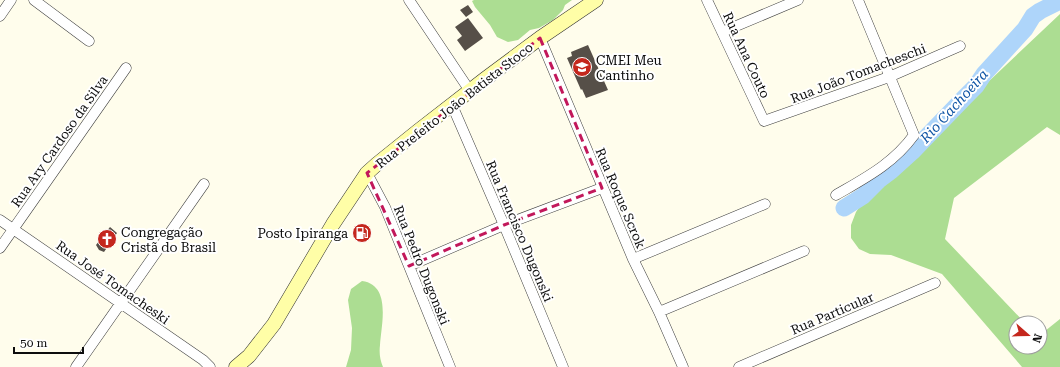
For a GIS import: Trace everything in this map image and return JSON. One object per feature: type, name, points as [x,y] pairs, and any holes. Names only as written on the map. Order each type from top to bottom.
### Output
[{"type":"main road","name":"Rua Prefeito João Batista Stoco","points":[[236,367],[249,356],[274,324],[333,224],[368,173],[377,164],[470,91],[540,38],[596,0]]},
{"type":"street","points":[[0,16],[11,0]]},
{"type":"street","points":[[34,0],[89,41]]},
{"type":"street","points":[[409,0],[470,91]]},
{"type":"street","name":"Rua Ana Couto","points":[[707,0],[764,121]]},
{"type":"street","points":[[722,32],[798,0]]},
{"type":"street","points":[[836,195],[882,168],[907,145],[914,135],[858,0]]},
{"type":"street","name":"Rua Roque Scrok","points":[[540,38],[632,259],[659,312],[683,367]]},
{"type":"street","name":"Rua João Tomacheschi","points":[[764,121],[889,77],[960,46]]},
{"type":"street","name":"Rua Ary Cardoso da Silva","points":[[0,248],[126,68]]},
{"type":"street","name":"Rua Francisco Dugonski","points":[[452,105],[563,367]]},
{"type":"street","name":"Rua Pedro Dugonski","points":[[368,173],[385,207],[450,367]]},
{"type":"street","points":[[76,367],[204,184]]},
{"type":"street","points":[[409,266],[504,225],[602,188]]},
{"type":"street","points":[[632,259],[653,252],[765,204]]},
{"type":"street","name":"Rua José Tomacheski","points":[[0,220],[203,360],[210,367]]},
{"type":"street","points":[[659,312],[804,251]]},
{"type":"street","name":"Rua Particular","points":[[739,367],[935,283]]},
{"type":"highlighted area","points":[[540,38],[602,188],[504,225],[409,266],[367,173]]},
{"type":"green space","points":[[572,0],[565,5],[563,10],[553,20],[539,28],[530,30],[518,40],[508,42],[497,37],[490,25],[475,7],[472,1]]},
{"type":"green space","points":[[1060,14],[1060,135],[1047,127],[954,198],[945,239],[1017,315],[1008,315],[1008,351],[942,274],[891,255],[870,254],[859,249],[851,238],[851,225],[856,212],[862,203],[879,185]]},
{"type":"green space","points":[[362,281],[371,284],[378,290],[381,298],[383,317],[380,359],[383,367],[346,367],[351,350],[352,328],[348,300],[351,289]]},
{"type":"green space","points":[[1060,319],[1060,367],[1022,367],[1012,355],[1048,355],[1048,329]]},
{"type":"building","points":[[468,5],[473,12],[466,17],[460,10]]},
{"type":"building","points":[[468,18],[483,38],[465,51],[457,40],[462,36],[455,27]]},
{"type":"building","points":[[588,45],[608,90],[586,98],[567,58],[572,56],[571,52]]},
{"type":"building","name":"Congregação Cristã do Brasil","points":[[110,227],[117,233],[104,252],[99,250],[96,245]]},
{"type":"waterway","name":"Rio Cachoeira","points":[[844,208],[863,196],[879,180],[912,152],[976,86],[984,74],[1025,29],[1033,16],[1060,1]]},
{"type":"place","name":"CMEI Meu Cantinho","points":[[582,67]]},
{"type":"place","name":"Posto Ipiranga","points":[[362,233]]},
{"type":"place","name":"Congregação Cristã do Brasil","points":[[107,239]]}]
